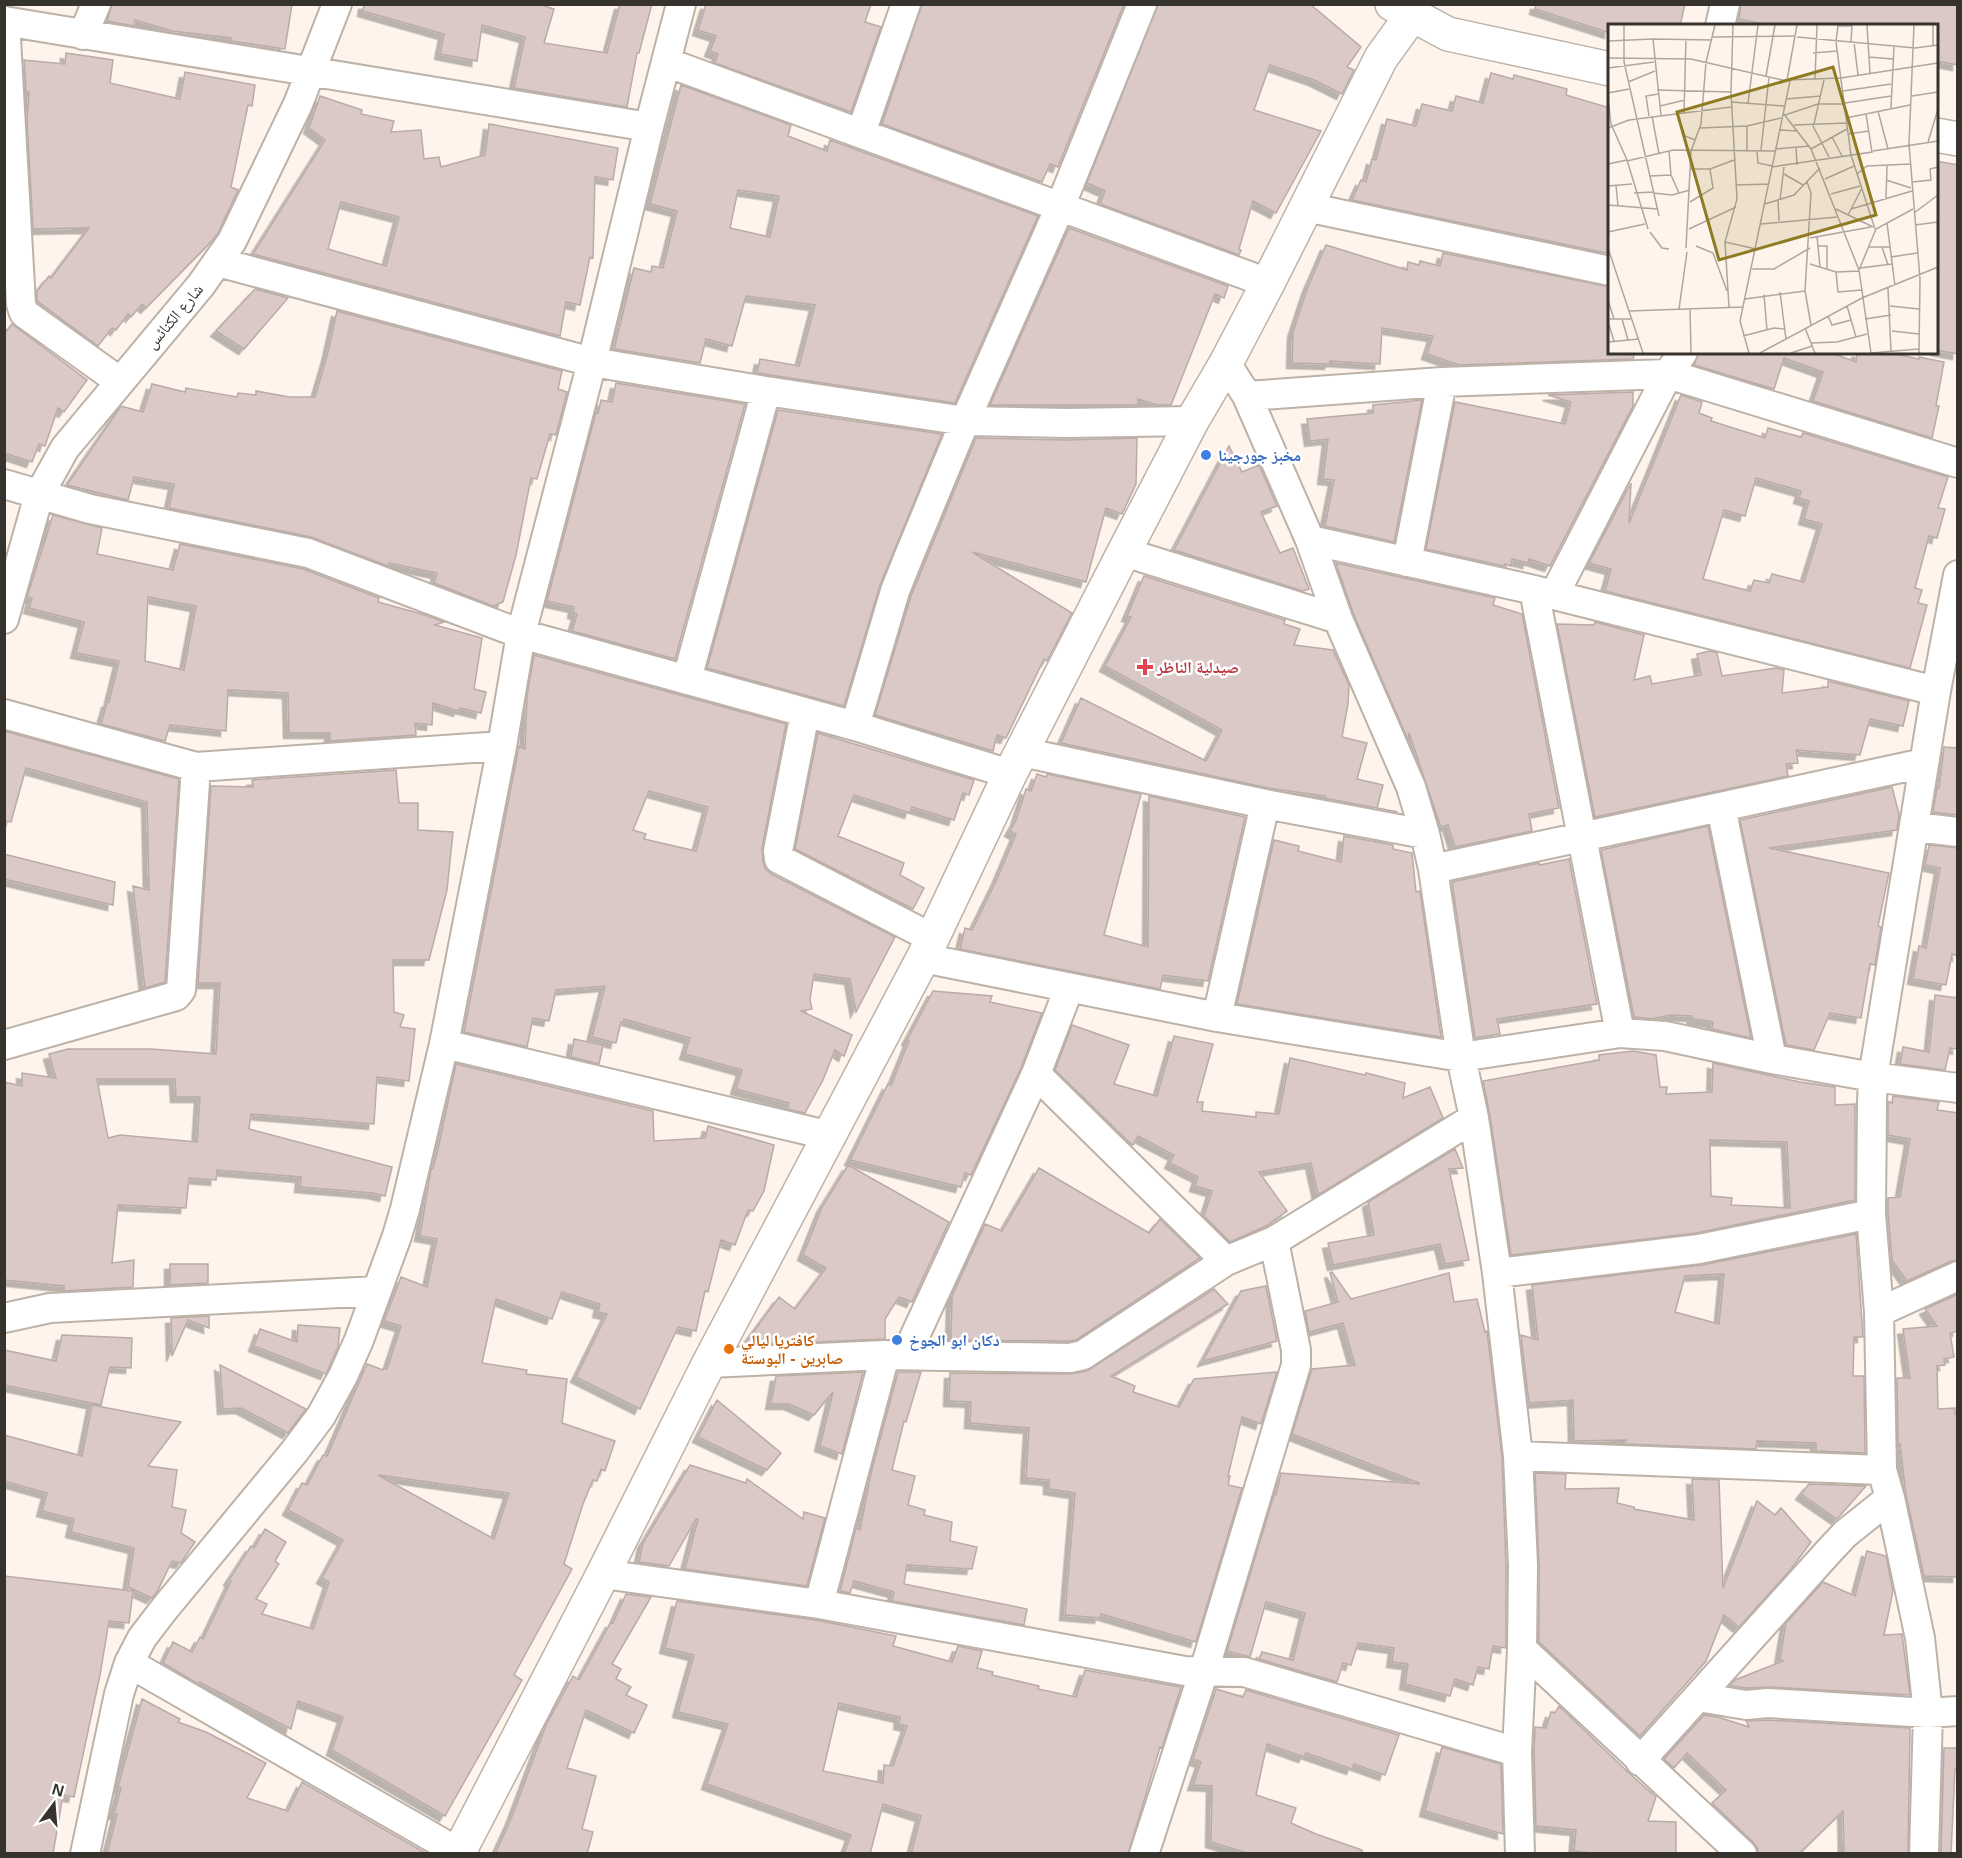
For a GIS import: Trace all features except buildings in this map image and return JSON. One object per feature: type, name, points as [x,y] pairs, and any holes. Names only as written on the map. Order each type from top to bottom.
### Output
[{"type":"street","points":[[83,35],[96,4]]},
{"type":"street","name":"شارع الكنائس","points":[[4,619],[39,495],[65,448],[218,262],[242,222],[311,72],[338,4]]},
{"type":"street","points":[[85,1854],[119,1694],[129,1663],[142,1638],[165,1608],[321,1416],[360,1340],[405,1209],[444,1044],[502,746],[521,634],[592,362],[681,4]]},
{"type":"street","points":[[861,133],[906,4]]},
{"type":"street","points":[[855,726],[895,591],[966,421],[1060,207],[1142,4]]},
{"type":"street","points":[[1381,57],[1382,4]]},
{"type":"street","points":[[1720,24],[1725,4]]},
{"type":"street","points":[[129,1663],[458,1853],[710,1363],[928,948],[1016,763],[1192,421],[1226,363],[1268,283],[1407,8],[1448,34],[1464,39],[1608,69]]},
{"type":"street","points":[[119,381],[24,313],[21,304],[5,21],[649,127]]},
{"type":"street","points":[[666,62],[1268,283]]},
{"type":"street","points":[[1938,135],[1958,140]]},
{"type":"street","points":[[1306,207],[1608,271]]},
{"type":"street","points":[[218,262],[592,362],[766,391],[966,421],[1067,423],[1192,421]]},
{"type":"street","points":[[1226,363],[1247,396],[1310,540],[1338,619],[1411,787],[1434,869],[1461,1057],[1473,1118],[1497,1273],[1518,1456],[1522,1529],[1522,1649],[1517,1752],[1520,1854]]},
{"type":"street","points":[[1247,396],[1676,363],[1958,463]]},
{"type":"street","points":[[1620,1033],[1582,837],[1544,593],[1676,363]]},
{"type":"street","points":[[1407,562],[1442,382]]},
{"type":"street","points":[[687,679],[766,391]]},
{"type":"street","points":[[4,484],[102,512],[308,553],[521,634],[855,726],[1016,763],[1265,804],[1425,834]]},
{"type":"street","points":[[1310,540],[1544,593],[1936,691]]},
{"type":"street","points":[[1124,552],[1338,619]]},
{"type":"street","points":[[1924,1854],[1928,1713],[1920,1638],[1882,1470],[1879,1312],[1871,1214],[1873,1077],[1936,691],[1952,629],[1958,575]]},
{"type":"street","points":[[805,712],[778,859],[928,948],[1069,988],[1217,1017],[1461,1057],[1620,1033],[1665,1036],[1873,1077],[1958,1088]]},
{"type":"street","points":[[4,714],[196,767],[502,746]]},
{"type":"street","points":[[1434,869],[1924,763]]},
{"type":"street","points":[[4,1045],[176,996],[181,990],[196,767]]},
{"type":"street","points":[[1217,1017],[1265,804]]},
{"type":"street","points":[[1721,807],[1773,1059]]},
{"type":"street","points":[[1915,827],[1958,832]]},
{"type":"street","points":[[819,1604],[896,1355],[1036,1074],[1069,988]]},
{"type":"street","points":[[444,1044],[831,1136]]},
{"type":"street","points":[[1036,1074],[1227,1262]]},
{"type":"street","points":[[710,1363],[896,1355],[1070,1358],[1083,1355],[1227,1262],[1274,1241],[1473,1118]]},
{"type":"street","points":[[1497,1273],[1699,1249],[1871,1214]]},
{"type":"street","points":[[1144,1854],[1204,1671],[1296,1365],[1296,1350],[1274,1241]]},
{"type":"street","points":[[1879,1312],[1958,1276]]},
{"type":"street","points":[[4,1318],[50,1308],[378,1291]]},
{"type":"street","points":[[1518,1456],[1882,1470]]},
{"type":"street","points":[[1640,1761],[1837,1542],[1890,1498]]},
{"type":"street","points":[[603,1574],[819,1604],[1185,1671],[1244,1672],[1517,1752]]},
{"type":"street","points":[[1522,1649],[1742,1854]]},
{"type":"street","points":[[1698,1697],[1746,1705],[1768,1703],[1928,1713],[1958,1711]]},
{"type":"place","name":"مخبز جورجينا","points":[[1206,455]]},
{"type":"place","name":"صيدلية الناظر","points":[[1145,667]]},
{"type":"place","name":"دكان ابو الجوخ","points":[[897,1340]]},
{"type":"place","name":"كافتريا ليالي صابرين - البوستة","points":[[729,1349]]}]
